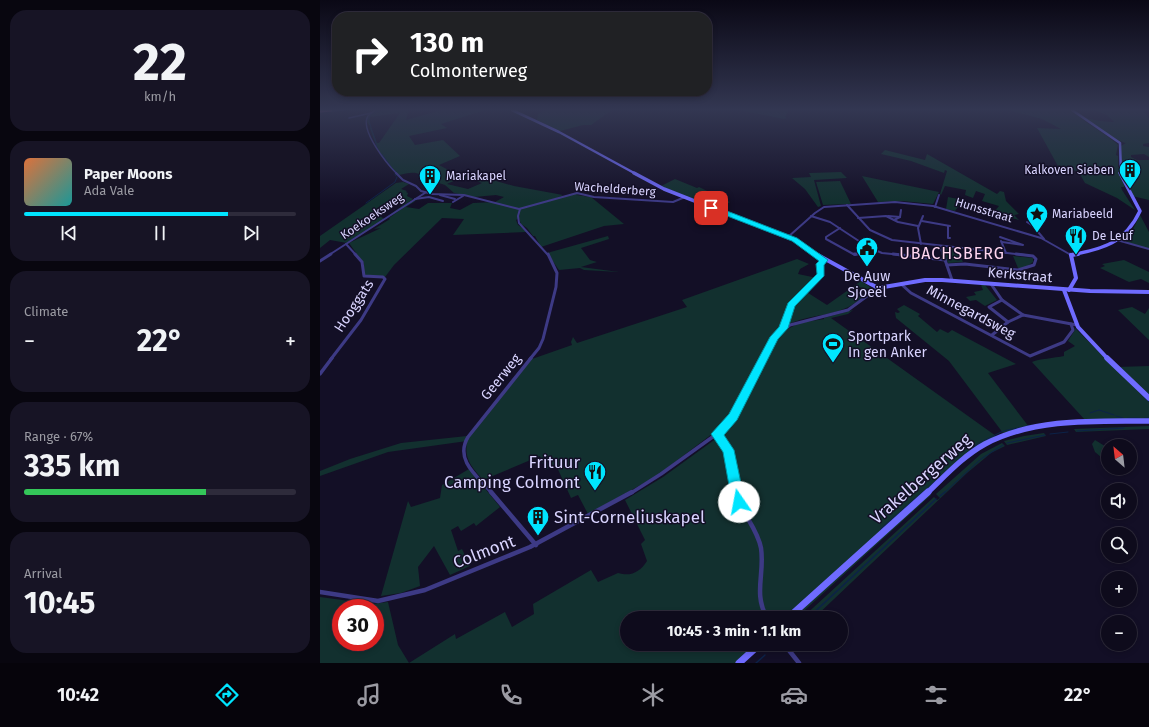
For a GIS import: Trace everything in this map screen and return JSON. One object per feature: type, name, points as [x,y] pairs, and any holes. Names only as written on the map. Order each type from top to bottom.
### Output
[{"type":"street","points":[[373,141],[376,150],[404,181],[424,192],[465,195],[520,209]]},
{"type":"street","points":[[576,141],[658,186],[685,198],[788,237],[806,246],[824,260],[878,288]]},
{"type":"street","points":[[1116,141],[1120,144],[1119,161],[1121,177],[1126,189],[1140,211],[1132,229],[1124,236],[1094,252],[1071,255],[1076,278],[1066,290],[1077,325],[1098,350],[1149,398]]},
{"type":"street","name":"Koekoeksweg","points":[[320,261],[375,227],[424,192],[431,189]]},
{"type":"street","name":"Wachelderberg","points":[[520,209],[576,193],[595,197],[673,202],[685,198]]},
{"type":"street","points":[[414,199],[431,197],[436,194],[454,200],[465,195]]},
{"type":"street","points":[[935,207],[939,195]]},
{"type":"street","points":[[431,197],[443,201]]},
{"type":"street","name":"Hunsstraat","points":[[788,237],[800,228],[816,211],[824,207],[898,202],[935,207],[1044,239],[1071,255]]},
{"type":"street","points":[[847,205],[866,228],[879,235],[898,241],[1033,256],[1036,259],[1034,266],[1023,269],[965,264],[947,265]]},
{"type":"street","name":"Geerweg","points":[[520,209],[518,216],[519,223],[527,230],[552,260],[557,273],[546,326],[539,348],[468,436],[463,445],[462,454],[470,467],[519,523],[536,545]]},
{"type":"street","points":[[900,218],[901,210]]},
{"type":"street","points":[[811,216],[829,221],[871,249],[892,255],[945,260]]},
{"type":"street","points":[[858,218],[887,216],[900,218]]},
{"type":"street","points":[[887,216],[900,223],[918,226]]},
{"type":"street","points":[[921,244],[918,226],[922,221],[923,216]]},
{"type":"street","points":[[894,220],[900,218]]},
{"type":"street","points":[[922,221],[949,226],[948,238],[950,238]]},
{"type":"street","points":[[1027,222],[1033,226],[1044,239]]},
{"type":"street","points":[[899,228],[900,223]]},
{"type":"street","points":[[840,228],[826,237],[826,239],[855,255],[871,249]]},
{"type":"street","points":[[1002,242],[1023,245],[1000,237],[1006,253]]},
{"type":"street","points":[[1117,240],[1149,249]]},
{"type":"street","name":"Hooggats","points":[[320,374],[358,324],[385,278],[364,276],[362,262],[346,244]]},
{"type":"street","points":[[940,246],[952,280]]},
{"type":"street","points":[[783,328],[791,305],[821,274],[820,264],[824,260]]},
{"type":"street","name":"Kerkstraat","points":[[783,328],[797,322],[850,309],[878,288],[931,280],[952,280],[1066,290],[1149,292]]},
{"type":"street","name":"Minnegardsweg","points":[[901,284],[909,292],[1032,356],[1064,342],[1073,330],[1071,324]]},
{"type":"street","points":[[991,284],[1002,300],[1022,315],[1077,325]]},
{"type":"street","points":[[1002,300],[989,307],[1008,322]]},
{"type":"street","points":[[992,335],[1008,322],[1022,315]]},
{"type":"street","name":"Colmont","points":[[320,592],[360,599],[381,600],[413,593],[536,545],[630,493],[661,474],[717,434],[732,419],[776,335],[783,328]]},
{"type":"street","name":"Vrakelbergerweg","points":[[796,611],[966,457],[986,442],[1005,434],[1029,428],[1088,422],[1149,421]]},
{"type":"street","points":[[717,434],[728,450],[740,506],[754,527],[759,540],[762,559],[758,599],[764,611]]},
{"type":"street","points":[[739,663],[752,651]]},
{"type":"street","points":[[790,651],[799,663]]},
{"type":"green space","points":[[412,141],[415,145],[444,141],[460,156],[439,165],[454,173],[465,176],[476,176],[447,184],[468,189],[482,183],[474,180],[482,177],[514,186],[563,195],[557,198],[575,193],[580,194],[576,195],[591,197],[624,224],[604,226],[541,247],[535,236],[533,236],[527,228],[521,224],[519,218],[516,220],[518,225],[526,230],[534,242],[526,232],[453,235],[464,219],[442,218],[394,265],[385,277],[364,275],[364,264],[349,243],[381,228],[374,229],[390,219],[389,218],[411,202],[417,200],[406,207],[419,209],[428,203],[452,203],[450,208],[460,210],[473,203],[495,202],[504,197],[496,195],[474,197],[454,193],[445,185],[426,179],[424,180],[418,177],[421,175],[416,173],[399,175],[384,160],[375,142]]},
{"type":"green space","points":[[1044,141],[1113,141],[1118,145],[1116,155],[1118,156],[1118,167],[1120,168],[1119,147],[1126,143],[1120,141],[1149,141],[1149,143],[1143,144],[1143,146],[1149,147],[1149,157],[1144,154],[1131,155],[1131,157],[1137,160],[1149,160],[1149,200],[1132,196],[1124,185],[1124,187],[1121,187],[1135,210],[1117,198],[1085,183],[1078,171],[1059,168]]},
{"type":"green space","points":[[885,150],[925,160],[927,154],[997,194],[1000,191],[1004,192],[1006,201],[1019,214],[1014,215],[1019,220],[993,213],[999,206],[982,201],[985,194],[976,191],[973,198],[965,195],[966,190],[945,186],[941,195],[940,194],[947,171],[945,170],[944,173],[911,161],[881,154]]},
{"type":"green space","points":[[841,172],[847,178],[814,180],[821,206],[818,207],[805,189],[792,178],[811,177],[809,173]]},
{"type":"green space","points":[[862,176],[939,192],[933,204],[902,201],[878,202]]},
{"type":"green space","points":[[675,179],[697,188],[699,187],[730,202],[719,209],[661,186]]},
{"type":"green space","points":[[840,181],[851,204],[823,205],[816,182]]},
{"type":"green space","points":[[403,182],[409,184],[401,189],[407,191],[407,196],[413,199],[384,220],[347,243],[330,240],[320,248],[320,236],[396,183]],"holes":[[[391,203],[403,205],[384,219],[380,216],[373,215]]]},
{"type":"green space","points":[[948,197],[963,200],[955,211],[946,209]]},
{"type":"green space","points":[[1140,215],[1149,232],[1149,249],[1120,240],[1132,231]]},
{"type":"green space","points":[[608,236],[609,239],[581,248],[590,260],[597,262],[581,267],[619,272],[584,270],[580,268],[559,270],[547,253]]},
{"type":"green space","points":[[943,248],[956,249],[963,262],[948,263]]},
{"type":"green space","points":[[1013,256],[1033,258],[1033,262],[1025,268],[1018,268]]},
{"type":"green space","points":[[797,259],[809,264],[800,269],[798,274],[817,278],[790,305],[783,326],[776,334],[724,425],[655,477],[588,514],[578,495],[571,498],[556,465],[545,470],[540,456],[483,480],[469,462],[466,447],[467,441],[388,452],[320,476],[320,471],[350,459],[401,443],[467,436],[532,359],[572,345],[571,342],[573,337],[577,343],[687,307],[682,300]]},
{"type":"green space","points":[[1124,260],[1149,272],[1149,283],[1141,279],[1129,282],[1100,268],[1105,266],[1102,264]]},
{"type":"green space","points":[[861,281],[873,289],[859,287],[856,293],[862,298],[853,305],[785,326],[789,309],[805,291],[827,305]]},
{"type":"green space","points":[[981,285],[985,285],[997,300],[985,306],[976,300],[970,301],[966,297],[976,295],[974,292],[983,290]]},
{"type":"green space","points":[[904,305],[920,314],[918,316],[937,332],[940,329],[948,333],[952,330],[1016,364],[988,373],[1029,427],[1003,433],[949,361],[896,318],[895,312],[900,312],[897,309]]},
{"type":"green space","points":[[1132,307],[1145,314],[1149,308],[1149,340],[1118,310]]},
{"type":"green space","points":[[853,310],[848,314],[831,318],[996,436],[983,443],[793,611],[620,611],[620,651],[749,651],[736,663],[409,663],[455,634],[456,639],[505,612],[512,627],[534,614],[533,604],[591,570],[598,582],[618,573],[631,574],[638,571],[647,561],[641,544],[645,540],[625,500],[663,477],[728,430],[738,416],[782,332],[799,323],[824,319]]},
{"type":"green space","points":[[1074,327],[1149,402],[1149,419],[1086,421],[1032,362],[1064,356],[1064,352],[1075,346],[1068,341],[1075,330]]},
{"type":"green space","points":[[1149,366],[1149,397],[1117,367]]},
{"type":"green space","points":[[1149,426],[1149,429],[1076,432],[1074,429]]},
{"type":"green space","points":[[1044,433],[1046,436],[1007,445],[1004,441],[1024,436]]},
{"type":"green space","points":[[1095,440],[1101,444],[1101,457],[1095,452],[1092,444]]},
{"type":"green space","points":[[1002,443],[1005,446],[991,453],[967,473],[821,611],[810,611],[934,497],[937,500],[940,498],[936,494],[981,454]]},
{"type":"green space","points":[[469,469],[500,507],[476,526],[474,523],[461,531],[458,526],[451,530],[458,551],[462,549],[470,566],[450,575],[434,546],[418,567],[420,586],[401,593],[381,596],[408,501],[411,507],[440,498],[442,485]]},
{"type":"green space","points":[[929,494],[931,495],[804,611],[801,611]]},
{"type":"green space","points":[[320,597],[335,599],[332,599],[332,651],[384,651],[384,602],[388,602],[398,645],[409,663],[320,663]]},
{"type":"waterway","points":[[375,141],[377,147]]},
{"type":"waterway","points":[[382,154],[392,168]]},
{"type":"waterway","points":[[393,169],[397,173]]},
{"type":"waterway","points":[[366,203],[395,182],[397,177]]},
{"type":"waterway","points":[[1141,394],[1149,402]]},
{"type":"waterway","points":[[1090,413],[1099,410],[1114,415]]},
{"type":"waterway","points":[[1116,416],[1123,418]]},
{"type":"waterway","points":[[1128,418],[1139,418]]},
{"type":"waterway","points":[[922,493],[977,444],[1003,431],[1032,425]]},
{"type":"waterway","points":[[1077,431],[1124,428]]},
{"type":"waterway","points":[[1050,434],[1068,432]]},
{"type":"waterway","points":[[1007,443],[1045,435]]},
{"type":"waterway","points":[[944,493],[981,459],[1003,445]]},
{"type":"waterway","points":[[881,529],[923,492]]},
{"type":"waterway","points":[[940,496],[945,492]]},
{"type":"waterway","points":[[816,611],[936,499]]},
{"type":"waterway","points":[[756,663],[765,655]]},
{"type":"place","name":"Kalkoven Sieben","points":[[1130,190]]},
{"type":"place","name":"Mariakapel","points":[[430,196]]},
{"type":"place","name":"Mariabeeld","points":[[1037,234]]},
{"type":"place","name":"De Leuf","points":[[1076,256]]},
{"type":"place","name":"De Auw Sjoeël","points":[[867,268]]},
{"type":"place","name":"Sportpark In gen Anker","points":[[833,364]]},
{"type":"place","name":"Frituur Camping Colmont","points":[[595,492]]},
{"type":"place","name":"Sint-Corneliuskapel","points":[[538,536]]},
{"type":"district","name":"UBACHSBERG","points":[[952,253]]},
{"type":"route","points":[[711,208],[794,240],[806,246],[824,260],[820,264],[822,273],[791,305],[783,328],[774,337],[733,417],[725,428],[717,434],[726,445],[730,455],[737,498],[739,502]]}]
